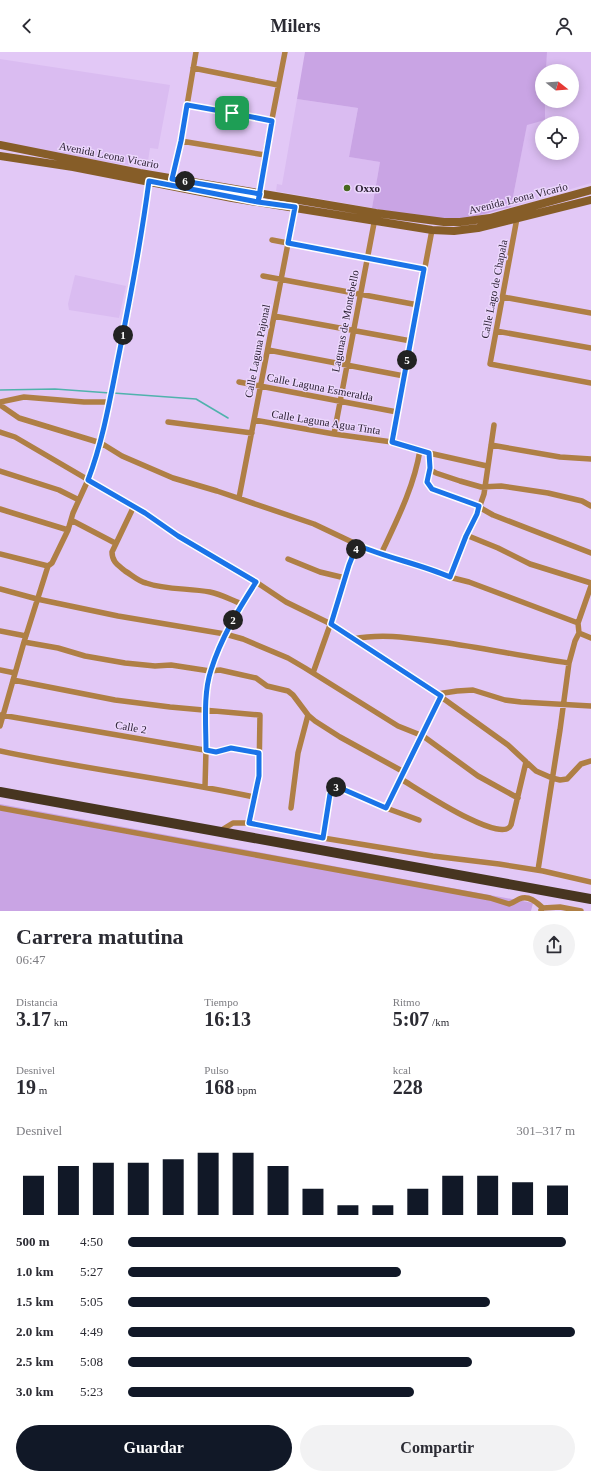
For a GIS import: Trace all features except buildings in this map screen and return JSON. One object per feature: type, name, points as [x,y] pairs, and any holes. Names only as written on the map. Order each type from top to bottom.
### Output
[{"type":"highway","points":[[0,792],[591,899]]},
{"type":"street","points":[[172,179],[181,141],[196,52]]},
{"type":"street","points":[[259,198],[265,155],[285,52]]},
{"type":"street","points":[[193,68],[278,85]]},
{"type":"street","points":[[187,105],[272,121]]},
{"type":"street","points":[[181,141],[265,155]]},
{"type":"street","name":"Avenida Leona Vicario","points":[[0,145],[172,179],[295,207],[375,217],[460,222],[490,218],[591,190]]},
{"type":"street","name":"Avenida Leona Vicario","points":[[0,156],[375,217],[432,230],[467,230],[591,200]]},
{"type":"street","points":[[0,726],[2,715],[48,566],[52,563],[68,530],[88,480],[100,443],[130,302],[149,181]]},
{"type":"street","name":"Calle Laguna Pajonal","points":[[239,498],[295,207]]},
{"type":"street","name":"Lagunas de Montebello","points":[[334,434],[375,217]]},
{"type":"street","name":"Calle Lago de Chapala","points":[[517,218],[490,364],[591,383]]},
{"type":"street","points":[[392,442],[432,230]]},
{"type":"street","points":[[272,240],[424,269]]},
{"type":"street","points":[[263,276],[418,305]]},
{"type":"street","points":[[503,296],[591,313]]},
{"type":"street","points":[[274,316],[411,341]]},
{"type":"street","points":[[496,330],[591,348]]},
{"type":"street","points":[[268,350],[404,376]]},
{"type":"street","name":"Calle Laguna Esmeralda","points":[[239,382],[397,412]]},
{"type":"street","points":[[0,402],[24,397],[84,402],[109,402]]},
{"type":"street","points":[[0,405],[20,418],[100,443],[122,456],[173,478],[239,498],[314,524],[357,545],[422,566],[450,577],[469,582],[578,623]]},
{"type":"street","name":"Calle Laguna Agua Tinta","points":[[254,420],[334,434],[392,442],[429,453],[488,466]]},
{"type":"street","points":[[168,422],[252,433]]},
{"type":"street","points":[[450,577],[466,536],[477,514],[486,487],[494,425]]},
{"type":"street","points":[[0,432],[15,437],[134,506],[178,536],[256,582],[286,602],[331,624],[439,695],[508,745],[536,771],[552,778],[560,780],[567,779],[581,764],[591,761]]},
{"type":"street","points":[[491,445],[560,457],[591,459]]},
{"type":"street","points":[[381,554],[411,490],[417,469],[420,450]]},
{"type":"street","points":[[429,453],[430,468],[427,482],[432,489],[479,506],[493,515],[591,553]]},
{"type":"street","points":[[430,468],[436,473],[476,486],[501,486],[548,492],[582,501],[591,506]]},
{"type":"street","points":[[0,471],[59,490],[79,500]]},
{"type":"street","points":[[134,506],[112,552],[112,558],[116,564],[138,580],[147,584],[210,592],[242,604]]},
{"type":"street","points":[[0,509],[68,530]]},
{"type":"street","points":[[71,520],[115,543]]},
{"type":"street","points":[[466,536],[498,548],[530,564],[591,584],[578,623],[579,633],[575,641],[569,663],[564,706],[538,870]]},
{"type":"street","points":[[313,673],[357,545]]},
{"type":"street","points":[[0,554],[48,566]]},
{"type":"street","points":[[288,559],[315,570],[345,578]]},
{"type":"street","points":[[205,787],[205,709],[210,671],[225,634],[256,582]]},
{"type":"street","points":[[0,590],[118,616],[225,634],[243,639],[288,658],[398,726],[423,736],[478,776],[518,798]]},
{"type":"street","points":[[0,631],[85,656],[125,663],[155,666],[172,665],[210,671],[220,670],[256,678],[267,686],[288,691],[293,695],[308,715],[340,737],[404,772]]},
{"type":"street","points":[[579,633],[591,638]]},
{"type":"street","points":[[353,639],[380,635],[396,636],[457,644],[530,658],[569,663]]},
{"type":"street","points":[[0,670],[15,673]]},
{"type":"street","points":[[13,680],[115,700],[170,707],[260,715],[259,776],[249,823]]},
{"type":"street","points":[[439,695],[457,690],[473,690],[505,700],[564,706],[591,706]]},
{"type":"street","points":[[386,808],[423,736],[439,695]]},
{"type":"street","name":"Calle 2","points":[[2,715],[216,752],[231,748],[259,753]]},
{"type":"street","points":[[291,808],[298,753],[308,715]]},
{"type":"street","points":[[0,751],[53,762],[205,787],[254,797]]},
{"type":"street","points":[[401,779],[472,821],[490,828],[506,830],[510,828],[511,825],[526,762]]},
{"type":"street","points":[[323,838],[330,794],[334,787],[338,787],[386,808],[419,820]]},
{"type":"street","points":[[0,808],[483,896],[509,904],[526,898],[534,900],[542,910],[560,907],[582,911]]},
{"type":"street","points":[[220,831],[233,823],[249,823],[323,838],[433,856],[538,870],[591,882]]},
{"type":"shaded area","points":[[305,52],[547,52],[546,64],[535,64],[535,108],[545,108],[545,116],[535,116],[535,123],[527,125],[511,207],[472,217],[447,219],[422,217],[372,208],[380,162],[349,157],[358,108],[297,99]]},
{"type":"shaded area","points":[[547,52],[591,52],[591,183],[511,207],[527,124],[535,122],[535,160],[579,160],[579,116],[545,116],[545,108],[579,108],[579,64],[546,64]]},
{"type":"shaded area","points":[[0,59],[170,85],[158,149],[150,148],[148,161],[150,161],[149,168],[94,160],[0,142]]},
{"type":"shaded area","points":[[297,99],[358,108],[349,157],[380,162],[372,208],[276,191],[277,184],[282,185]]},
{"type":"shaded area","points":[[75,275],[126,286],[119,318],[69,310],[68,304]]},
{"type":"shaded area","points":[[0,804],[533,903],[531,911],[0,911]]},
{"type":"waterway","points":[[0,390],[55,389],[110,393]]},
{"type":"waterway","points":[[113,393],[196,399],[228,418]]},
{"type":"place","name":"Oxxo","points":[[347,188]]},
{"type":"route","points":[[232,113],[187,105],[181,141],[172,179],[260,194],[258,202],[295,207],[288,243],[424,269],[392,442],[429,453],[430,468],[427,482],[428,486],[432,489],[467,503],[479,506],[450,577],[422,566],[373,552],[357,545],[349,565],[331,624],[441,696],[423,736],[386,808],[338,787],[334,787],[330,794],[323,838],[250,824],[249,821],[259,776],[259,753],[235,748],[216,752],[206,750],[205,709],[210,671],[225,634],[256,582],[178,536],[134,506],[88,480],[100,443],[130,302],[149,181],[220,196],[258,202],[260,194],[265,155],[272,121],[232,113]]}]
